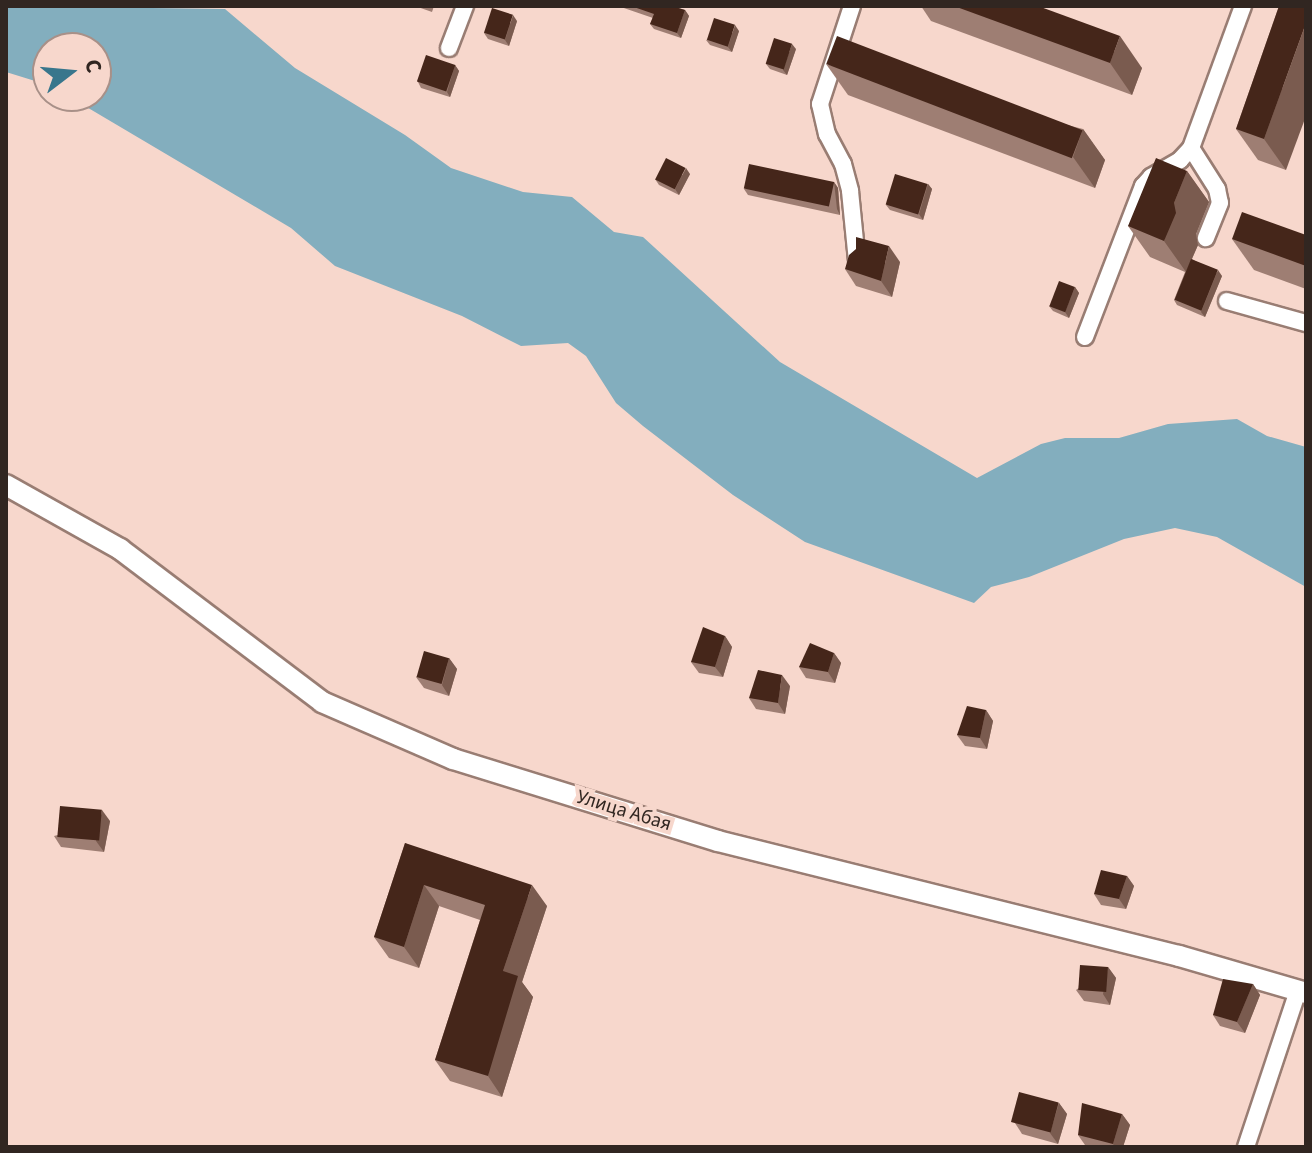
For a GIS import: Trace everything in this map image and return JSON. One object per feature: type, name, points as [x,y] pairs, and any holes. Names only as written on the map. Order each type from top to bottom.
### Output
[{"type":"street","points":[[449,48],[465,6]]},
{"type":"street","points":[[852,6],[820,104],[827,134],[843,164],[850,191],[857,261]]},
{"type":"street","points":[[1085,337],[1143,186],[1151,177],[1180,160],[1191,148],[1243,6]]},
{"type":"street","points":[[1191,148],[1217,189],[1220,203],[1206,238]]},
{"type":"street","points":[[1227,301],[1306,323]]},
{"type":"street","name":"Улица Абая","points":[[6,485],[120,549],[322,702],[453,759],[718,841],[1179,956],[1302,992]]},
{"type":"street","points":[[1246,1147],[1302,992]]},
{"type":"water","points":[[6,6],[225,9],[295,68],[405,135],[451,168],[523,192],[572,197],[614,232],[643,237],[780,362],[977,478],[1041,444],[1065,438],[1119,438],[1168,424],[1237,419],[1267,436],[1306,447],[1306,587],[1217,537],[1175,528],[1124,539],[1029,577],[991,587],[974,603],[805,542],[733,495],[643,426],[616,403],[586,356],[568,343],[521,346],[462,316],[335,266],[291,228],[95,112],[112,112],[112,32],[32,32],[32,80],[6,72]]},
{"type":"building","points":[[631,6],[672,6],[685,10],[677,33],[650,24],[654,14]]},
{"type":"building","points":[[954,6],[1038,6],[1120,36],[1110,63]]},
{"type":"building","points":[[1279,6],[1306,6],[1306,23],[1264,139],[1236,129]]},
{"type":"building","points":[[492,8],[513,15],[505,40],[484,33]]},
{"type":"building","points":[[714,18],[735,25],[728,47],[707,40]]},
{"type":"building","points":[[837,36],[1083,130],[1072,158],[826,64]]},
{"type":"building","points":[[774,38],[792,44],[784,70],[766,64]]},
{"type":"building","points":[[426,55],[455,65],[446,92],[417,81]]},
{"type":"building","points":[[666,158],[686,168],[675,189],[655,179]]},
{"type":"building","points":[[1156,158],[1187,171],[1174,203],[1176,213],[1164,241],[1128,226]]},
{"type":"building","points":[[749,164],[834,182],[829,207],[744,188]]},
{"type":"building","points":[[895,174],[928,184],[918,215],[886,205]]},
{"type":"building","points":[[1242,212],[1306,235],[1306,266],[1232,239]]},
{"type":"building","points":[[856,237],[889,246],[881,281],[845,269],[849,255],[856,249]]},
{"type":"building","points":[[1191,259],[1218,270],[1201,311],[1175,300]]},
{"type":"building","points":[[1059,281],[1075,287],[1065,312],[1049,306]]},
{"type":"building","points":[[703,627],[725,636],[715,667],[691,662]]},
{"type":"building","points":[[810,643],[834,653],[828,672],[799,667]]},
{"type":"building","points":[[424,651],[449,658],[442,684],[417,677]]},
{"type":"building","points":[[758,670],[782,675],[778,703],[749,698]]},
{"type":"building","points":[[967,706],[986,710],[980,738],[957,735]]},
{"type":"building","points":[[60,806],[102,810],[99,841],[57,837]]},
{"type":"building","points":[[405,843],[532,885],[503,971],[518,976],[488,1076],[435,1060],[485,905],[424,885],[404,947],[374,937]]},
{"type":"building","points":[[1101,870],[1127,876],[1119,899],[1094,894]]},
{"type":"building","points":[[1080,965],[1108,967],[1106,992],[1078,990]]},
{"type":"building","points":[[1223,979],[1253,984],[1237,1022],[1213,1015]]},
{"type":"building","points":[[1019,1092],[1059,1103],[1051,1133],[1011,1122]]},
{"type":"building","points":[[1082,1103],[1122,1114],[1113,1144],[1078,1135]]}]
